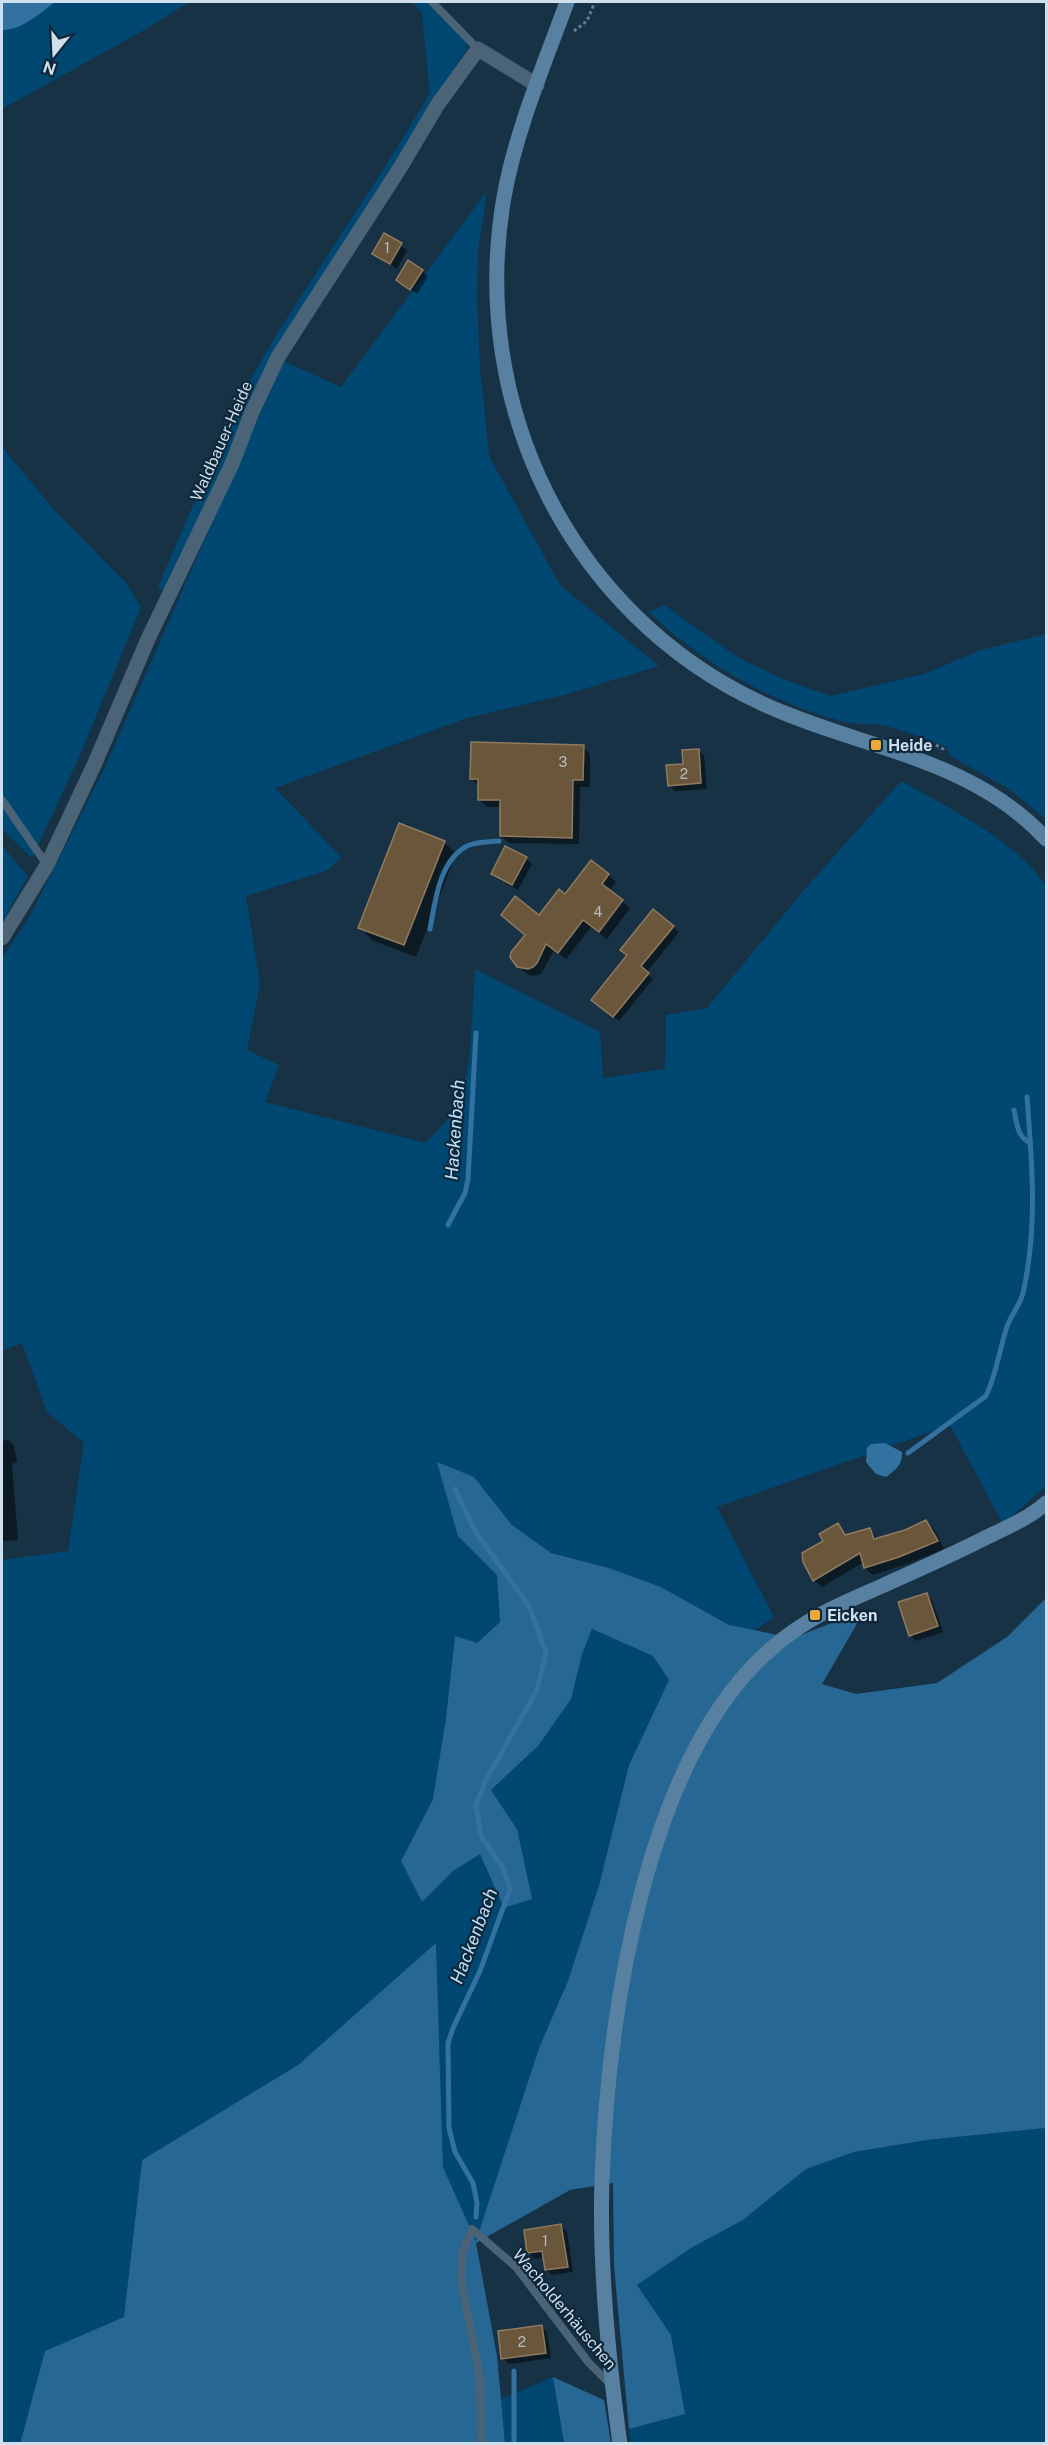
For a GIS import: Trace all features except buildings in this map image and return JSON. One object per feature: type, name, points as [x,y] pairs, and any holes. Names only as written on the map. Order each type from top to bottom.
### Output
[{"type":"main road","points":[[567,2],[517,146],[504,196],[496,289],[498,337],[507,384],[522,437],[538,477],[561,521],[589,562],[631,611],[675,651],[703,670],[762,704],[907,755],[970,780],[1030,821],[1047,839]]},
{"type":"main road","points":[[620,2444],[612,2386],[603,2268],[602,2181],[611,2067],[630,1943],[640,1902],[656,1844],[693,1750],[737,1685],[771,1648],[815,1615],[974,1544],[1034,1514],[1047,1503]]},
{"type":"street","points":[[478,49],[537,86]]},
{"type":"street","name":"Waldbauer-Heide","points":[[2,938],[47,865],[95,763],[148,639],[232,464],[252,412],[278,357],[400,168],[438,104],[478,49]]},
{"type":"lane","points":[[432,2],[478,49]]},
{"type":"lane","points":[[2,800],[47,865]]},
{"type":"lane","name":"Wacholderhäuschen","points":[[481,2444],[480,2379],[461,2279],[462,2254],[472,2229],[516,2267],[589,2363],[612,2386]]},
{"type":"shaded area","points":[[2,2],[190,2],[2,109]]},
{"type":"shaded area","points":[[2,2],[55,2],[16,28],[2,30]]},
{"type":"shaded area","points":[[412,2],[426,2],[466,42],[467,49],[436,97],[230,454],[164,591],[158,587],[237,403],[278,332],[430,93],[422,13]]},
{"type":"shaded area","points":[[487,191],[478,251],[477,298],[480,367],[489,456],[560,585],[659,666],[564,695],[467,718],[275,788],[341,857],[328,870],[246,896],[260,985],[247,1050],[279,1065],[265,1102],[426,1143],[462,1103],[470,1053],[475,969],[600,1032],[603,1078],[665,1069],[666,1015],[707,1008],[805,889],[901,781],[980,826],[1017,854],[1046,886],[1046,1486],[1003,1524],[950,1425],[717,1507],[774,1617],[755,1630],[729,1625],[661,1587],[609,1568],[551,1553],[512,1525],[474,1477],[458,1536],[497,1575],[500,1622],[477,1643],[455,1637],[446,1718],[433,1799],[401,1861],[422,1902],[453,1871],[480,1853],[504,1908],[517,1829],[491,1790],[538,1746],[592,1629],[653,1656],[669,1680],[629,1765],[600,1882],[568,1981],[539,2048],[476,2242],[443,2167],[436,1944],[298,2065],[142,2160],[124,2317],[45,2351],[20,2444],[2,2443],[2,1560],[68,1551],[84,1443],[47,1412],[22,1343],[2,1351],[2,958],[29,918],[106,765],[283,361],[341,387]]},
{"type":"shaded area","points":[[2,447],[55,511],[125,582],[141,607],[80,755],[32,858],[2,829]]},
{"type":"shaded area","points":[[664,605],[739,658],[783,679],[830,696],[924,674],[981,650],[1046,634],[1046,819],[1009,789],[949,755],[947,747],[890,727],[849,723],[818,714],[765,693],[740,679],[692,648],[649,612]]},
{"type":"shaded area","points":[[2,846],[28,876],[2,923]]},
{"type":"shaded area","points":[[885,1443],[902,1452],[900,1464],[886,1477],[876,1474],[866,1462],[867,1448],[871,1444]]},
{"type":"shaded area","points":[[437,1462],[474,1477],[512,1525],[551,1553],[609,1568],[661,1587],[729,1625],[793,1638],[865,1610],[822,1684],[856,1694],[937,1683],[1007,1637],[1046,1598],[1046,2128],[927,2140],[854,2152],[806,2169],[743,2220],[691,2248],[637,2285],[671,2335],[685,2414],[629,2429],[614,2266],[613,2183],[570,2190],[476,2243],[497,2356],[505,2443],[20,2444],[45,2351],[124,2317],[142,2160],[298,2065],[436,1943],[443,2167],[476,2241],[539,2048],[568,1981],[600,1882],[629,1765],[669,1680],[653,1656],[592,1629],[582,1654],[571,1699],[538,1746],[491,1790],[517,1829],[532,1899],[504,1908],[480,1854],[453,1871],[422,1902],[401,1861],[433,1799],[446,1718],[455,1636],[477,1643],[500,1622],[497,1575],[458,1536]]},
{"type":"shaded area","points":[[1046,2128],[1046,2443],[631,2444],[629,2429],[685,2414],[671,2335],[636,2285],[691,2248],[743,2220],[806,2169],[854,2152],[927,2140]]},
{"type":"shaded area","points":[[553,2377],[564,2443],[505,2443],[501,2399]]},
{"type":"shaded area","points":[[553,2377],[604,2400],[611,2443],[564,2443]]},
{"type":"waterway","name":"Hackenbach","points":[[430,929],[440,883],[450,861],[467,846],[499,841]]},
{"type":"waterway","name":"Hackenbach","points":[[448,1225],[465,1193],[468,1179],[476,1033]]},
{"type":"waterway","points":[[908,1453],[986,1396],[995,1372],[1007,1325],[1022,1298],[1028,1268],[1032,1219],[1032,1171],[1027,1097]]},
{"type":"waterway","points":[[1014,1110],[1020,1133],[1030,1143]]},
{"type":"waterway","name":"Hackenbach","points":[[455,1489],[475,1531],[529,1606],[546,1653],[537,1690],[485,1782],[476,1805],[481,1836],[503,1868],[510,1889],[480,1971],[448,2043],[449,2128],[455,2152],[473,2183],[477,2203],[476,2217]]},
{"type":"waterway","name":"Hackenbach","points":[[514,2371],[514,2444]]},
{"type":"place","name":"Heide","points":[[876,745]]},
{"type":"place","name":"Eicken","points":[[815,1615]]}]
